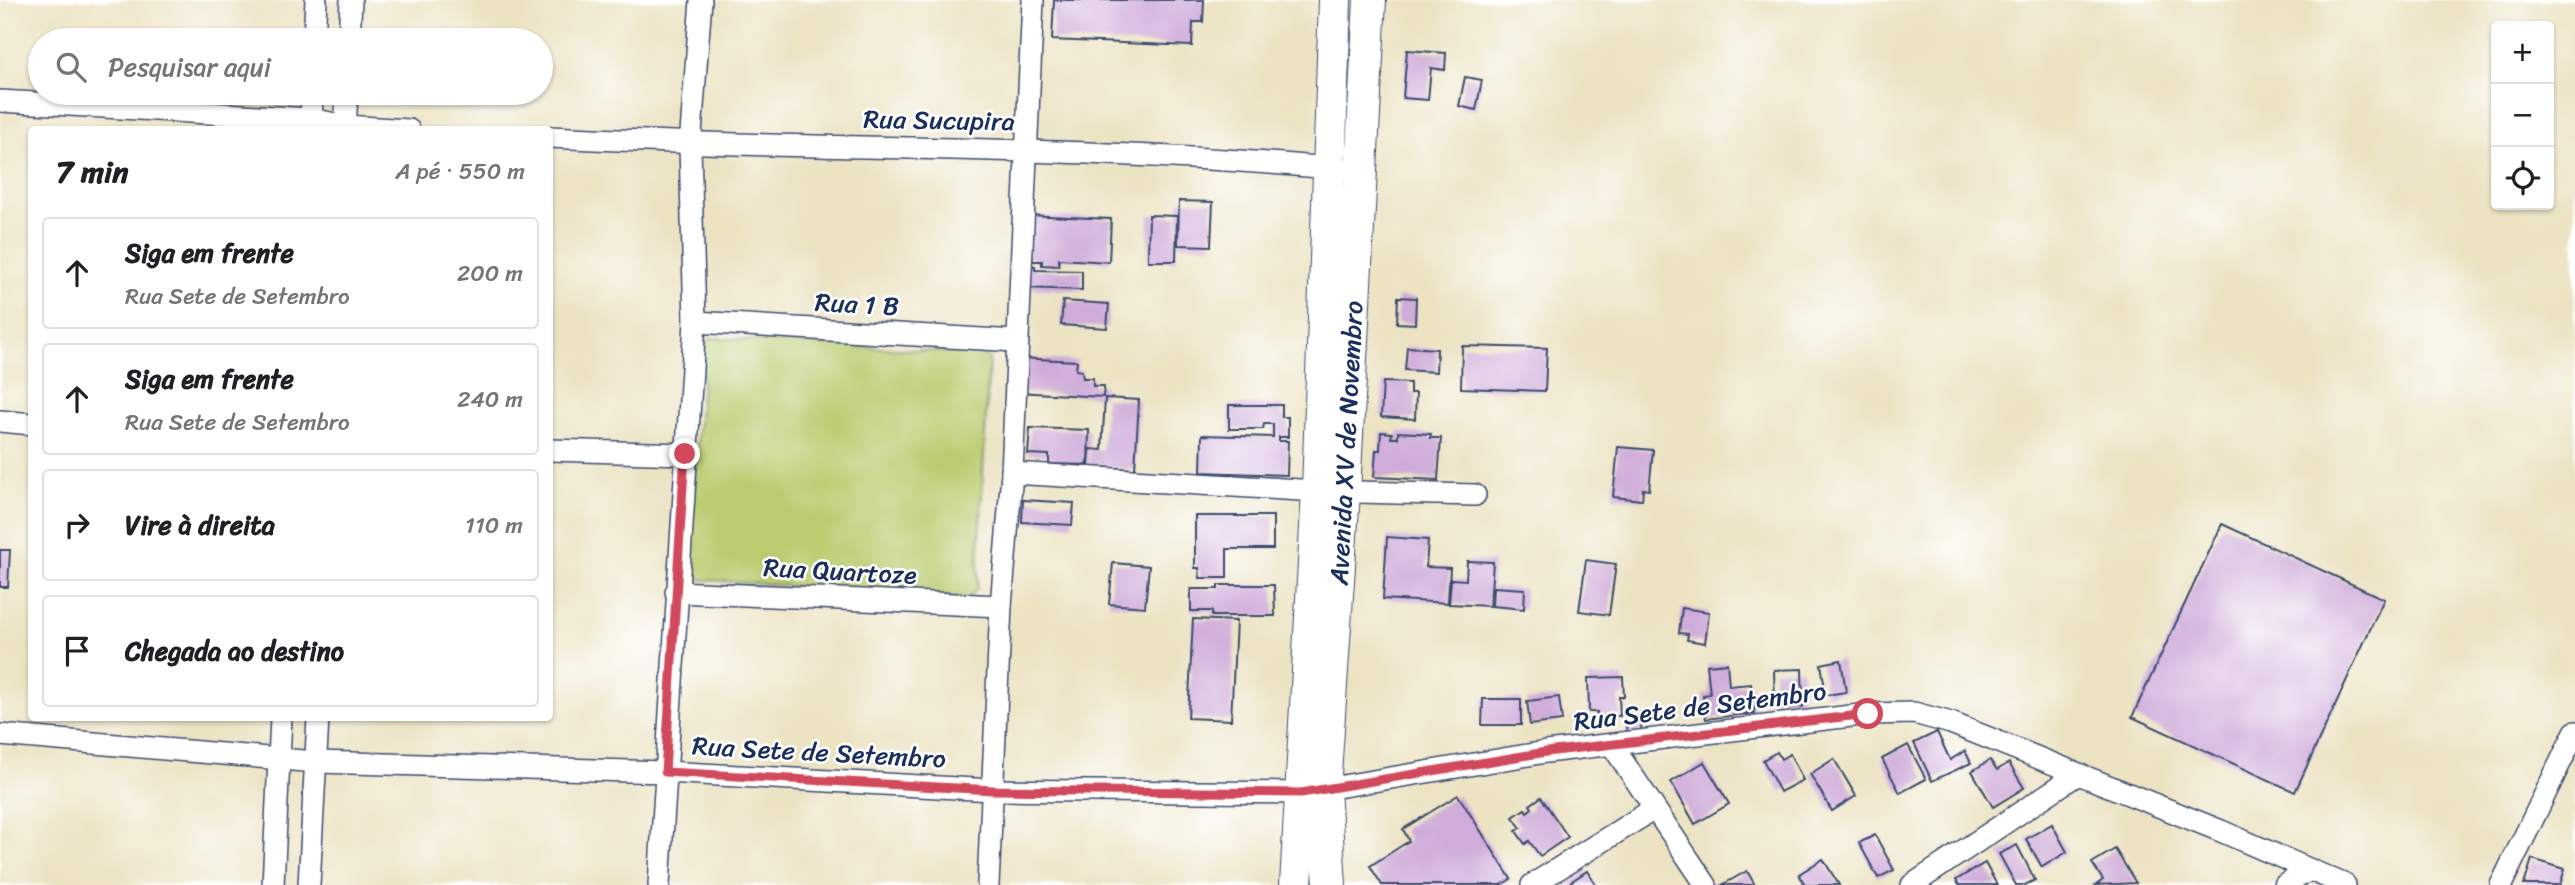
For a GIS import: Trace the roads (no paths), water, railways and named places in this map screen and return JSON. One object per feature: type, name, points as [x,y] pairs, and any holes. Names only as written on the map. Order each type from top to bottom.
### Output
[{"type":"main road","name":"Avenida XV de Novembro","points":[[1331,491],[1328,167],[1335,0]]},
{"type":"main road","name":"Avenida XV de Novembro","points":[[1296,885],[1313,791],[1331,491],[1362,171],[1370,0]]},
{"type":"main road","name":"Avenida XV de Novembro","points":[[1313,791],[1330,885]]},
{"type":"street","points":[[315,28],[316,0]]},
{"type":"street","points":[[350,28],[351,0]]},
{"type":"street","points":[[659,885],[695,322],[690,144],[701,0]]},
{"type":"street","points":[[988,885],[1001,606],[1012,473],[1033,0]]},
{"type":"street","points":[[0,101],[28,103]]},
{"type":"street","points":[[54,105],[311,124],[312,105]]},
{"type":"street","points":[[345,126],[346,105]]},
{"type":"street","name":"Rua Sucupira","points":[[553,137],[690,144],[1026,149],[1362,171]]},
{"type":"street","name":"Rua 1 B","points":[[695,322],[1016,341]]},
{"type":"street","points":[[0,421],[28,424]]},
{"type":"street","points":[[553,450],[685,454]]},
{"type":"street","points":[[1012,473],[1331,491],[1475,495]]},
{"type":"street","name":"Rua Quartoze","points":[[676,592],[1001,606]]},
{"type":"street","name":"Rua Sete de Setembro","points":[[0,735],[316,762],[665,772],[993,790],[1313,791],[1546,752],[1868,714],[1914,713],[1951,723],[2345,885]]},
{"type":"street","points":[[273,885],[281,721]]},
{"type":"street","points":[[309,885],[318,721]]},
{"type":"street","points":[[2501,885],[2575,732]]},
{"type":"street","points":[[1612,745],[1706,885]]},
{"type":"street","points":[[1912,885],[2078,774]]},
{"type":"street","points":[[1532,885],[1654,810]]},
{"type":"street","points":[[2285,885],[2309,870]]}]
